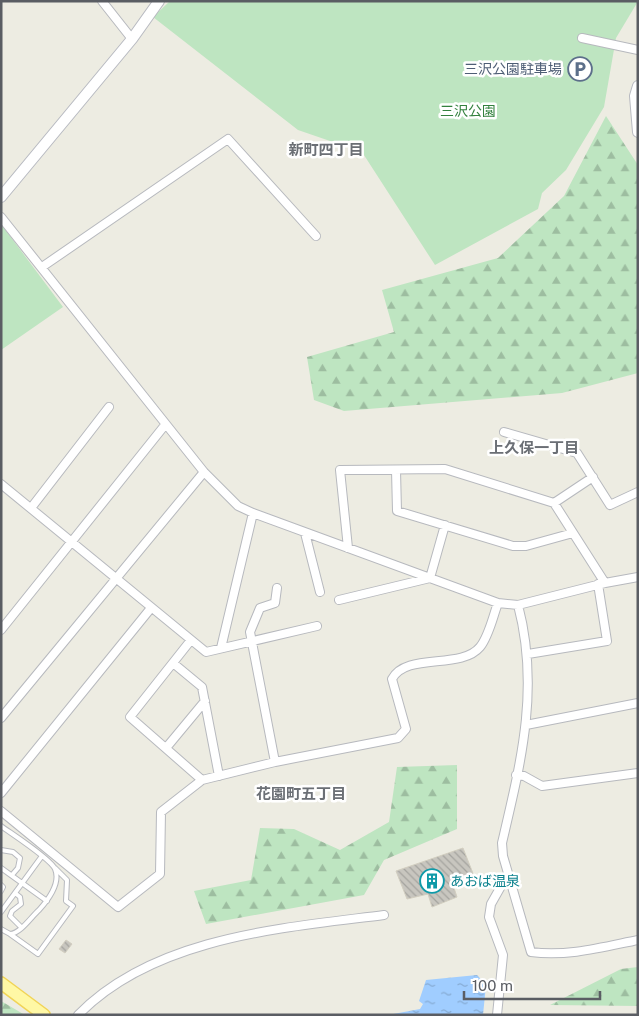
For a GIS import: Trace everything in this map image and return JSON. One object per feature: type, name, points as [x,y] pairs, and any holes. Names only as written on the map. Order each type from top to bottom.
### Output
[{"type":"main road","points":[[1,983],[44,1015]]},
{"type":"street","points":[[102,1],[132,39]]},
{"type":"street","points":[[1,197],[132,39],[159,1]]},
{"type":"street","points":[[582,38],[638,50]]},
{"type":"street","points":[[638,86],[635,96],[638,132]]},
{"type":"street","points":[[42,267],[228,139],[316,236]]},
{"type":"street","points":[[1,218],[42,267],[165,425],[204,472],[238,506],[305,533],[498,603],[518,605],[602,583],[638,577]]},
{"type":"street","points":[[31,508],[109,407]]},
{"type":"street","points":[[1,630],[165,425]]},
{"type":"street","points":[[504,432],[577,453],[610,504],[638,492]]},
{"type":"street","points":[[348,548],[340,470],[445,469],[554,503],[602,583],[607,641],[528,654]]},
{"type":"street","points":[[396,470],[397,511],[513,546],[526,546],[573,533]]},
{"type":"street","points":[[1,718],[204,472]]},
{"type":"street","points":[[554,503],[593,478]]},
{"type":"street","points":[[1,484],[206,652],[252,639],[317,626]]},
{"type":"street","points":[[221,648],[254,513]]},
{"type":"street","points":[[430,578],[445,525]]},
{"type":"street","points":[[305,533],[320,592]]},
{"type":"street","points":[[339,600],[430,578]]},
{"type":"street","points":[[275,762],[250,632],[260,608],[274,603],[277,588]]},
{"type":"street","points":[[1,811],[118,907],[160,874],[161,812],[202,780],[275,762],[398,738],[406,730],[392,679],[396,672],[406,667],[463,657],[476,652],[482,645],[498,603]]},
{"type":"street","points":[[518,605],[528,654],[529,702],[502,843],[502,856],[532,952],[550,955],[578,952],[638,940]]},
{"type":"street","points":[[1,793],[151,608]]},
{"type":"street","points":[[191,640],[130,717],[202,780]]},
{"type":"street","points":[[173,663],[202,687],[220,776]]},
{"type":"street","points":[[166,748],[205,701]]},
{"type":"street","points":[[526,725],[638,703]]},
{"type":"street","points":[[516,775],[524,776],[542,786],[638,773]]},
{"type":"street","points":[[497,1015],[503,955],[489,917],[491,904],[508,874]]},
{"type":"street","points":[[78,1015],[92,1000],[127,976],[187,951],[224,940],[273,930],[384,915]]},
{"type":"lane","points":[[1,930],[10,934],[38,954],[73,906],[66,900],[66,880],[42,856],[2,828]]},
{"type":"lane","points":[[1,850],[13,852],[20,858],[18,868],[12,876]]},
{"type":"lane","points":[[1,912],[42,856]]},
{"type":"lane","points":[[1,868],[47,901]]},
{"type":"lane","points":[[10,934],[21,927],[47,901],[56,882],[55,868]]},
{"type":"lane","points":[[1,885],[3,887],[1,890]]},
{"type":"lane","points":[[15,893],[20,897],[21,904],[12,911],[10,916],[21,927]]},
{"type":"lane","points":[[1,899],[7,904]]},
{"type":"green space","name":"三沢公園","points":[[170,1],[637,1],[637,3],[616,38],[604,107],[566,170],[542,193],[538,209],[435,265],[362,152],[298,130],[153,17]]},
{"type":"green space","points":[[606,116],[638,165],[638,373],[562,393],[344,411],[314,400],[307,357],[394,332],[382,290],[498,258],[564,196]]},
{"type":"green space","points":[[1,224],[63,307],[1,350]]},
{"type":"green space","points":[[457,765],[457,829],[384,860],[364,895],[206,924],[194,891],[251,880],[260,828],[294,829],[340,850],[389,822],[397,767]]},
{"type":"green space","points":[[638,967],[638,1006],[550,1005],[621,969]]},
{"type":"green space","points":[[1,1001],[25,1015],[1,1015]]},
{"type":"water","points":[[477,975],[486,985],[483,1015],[388,1015],[420,1009],[423,1004],[419,1001],[426,980]]},
{"type":"building","name":"あおば温泉","points":[[463,848],[474,876],[453,885],[457,897],[432,907],[428,894],[407,899],[396,871]]},
{"type":"building","points":[[66,940],[72,944],[65,953],[59,949]]},
{"type":"place","name":"三沢公園駐車場","points":[[580,69]]},
{"type":"place","name":"あおば温泉","points":[[432,881]]},
{"type":"district","name":"新町四丁目","points":[[326,149]]},
{"type":"district","name":"上久保一丁目","points":[[534,447]]},
{"type":"district","name":"花園町五丁目","points":[[301,793]]}]
